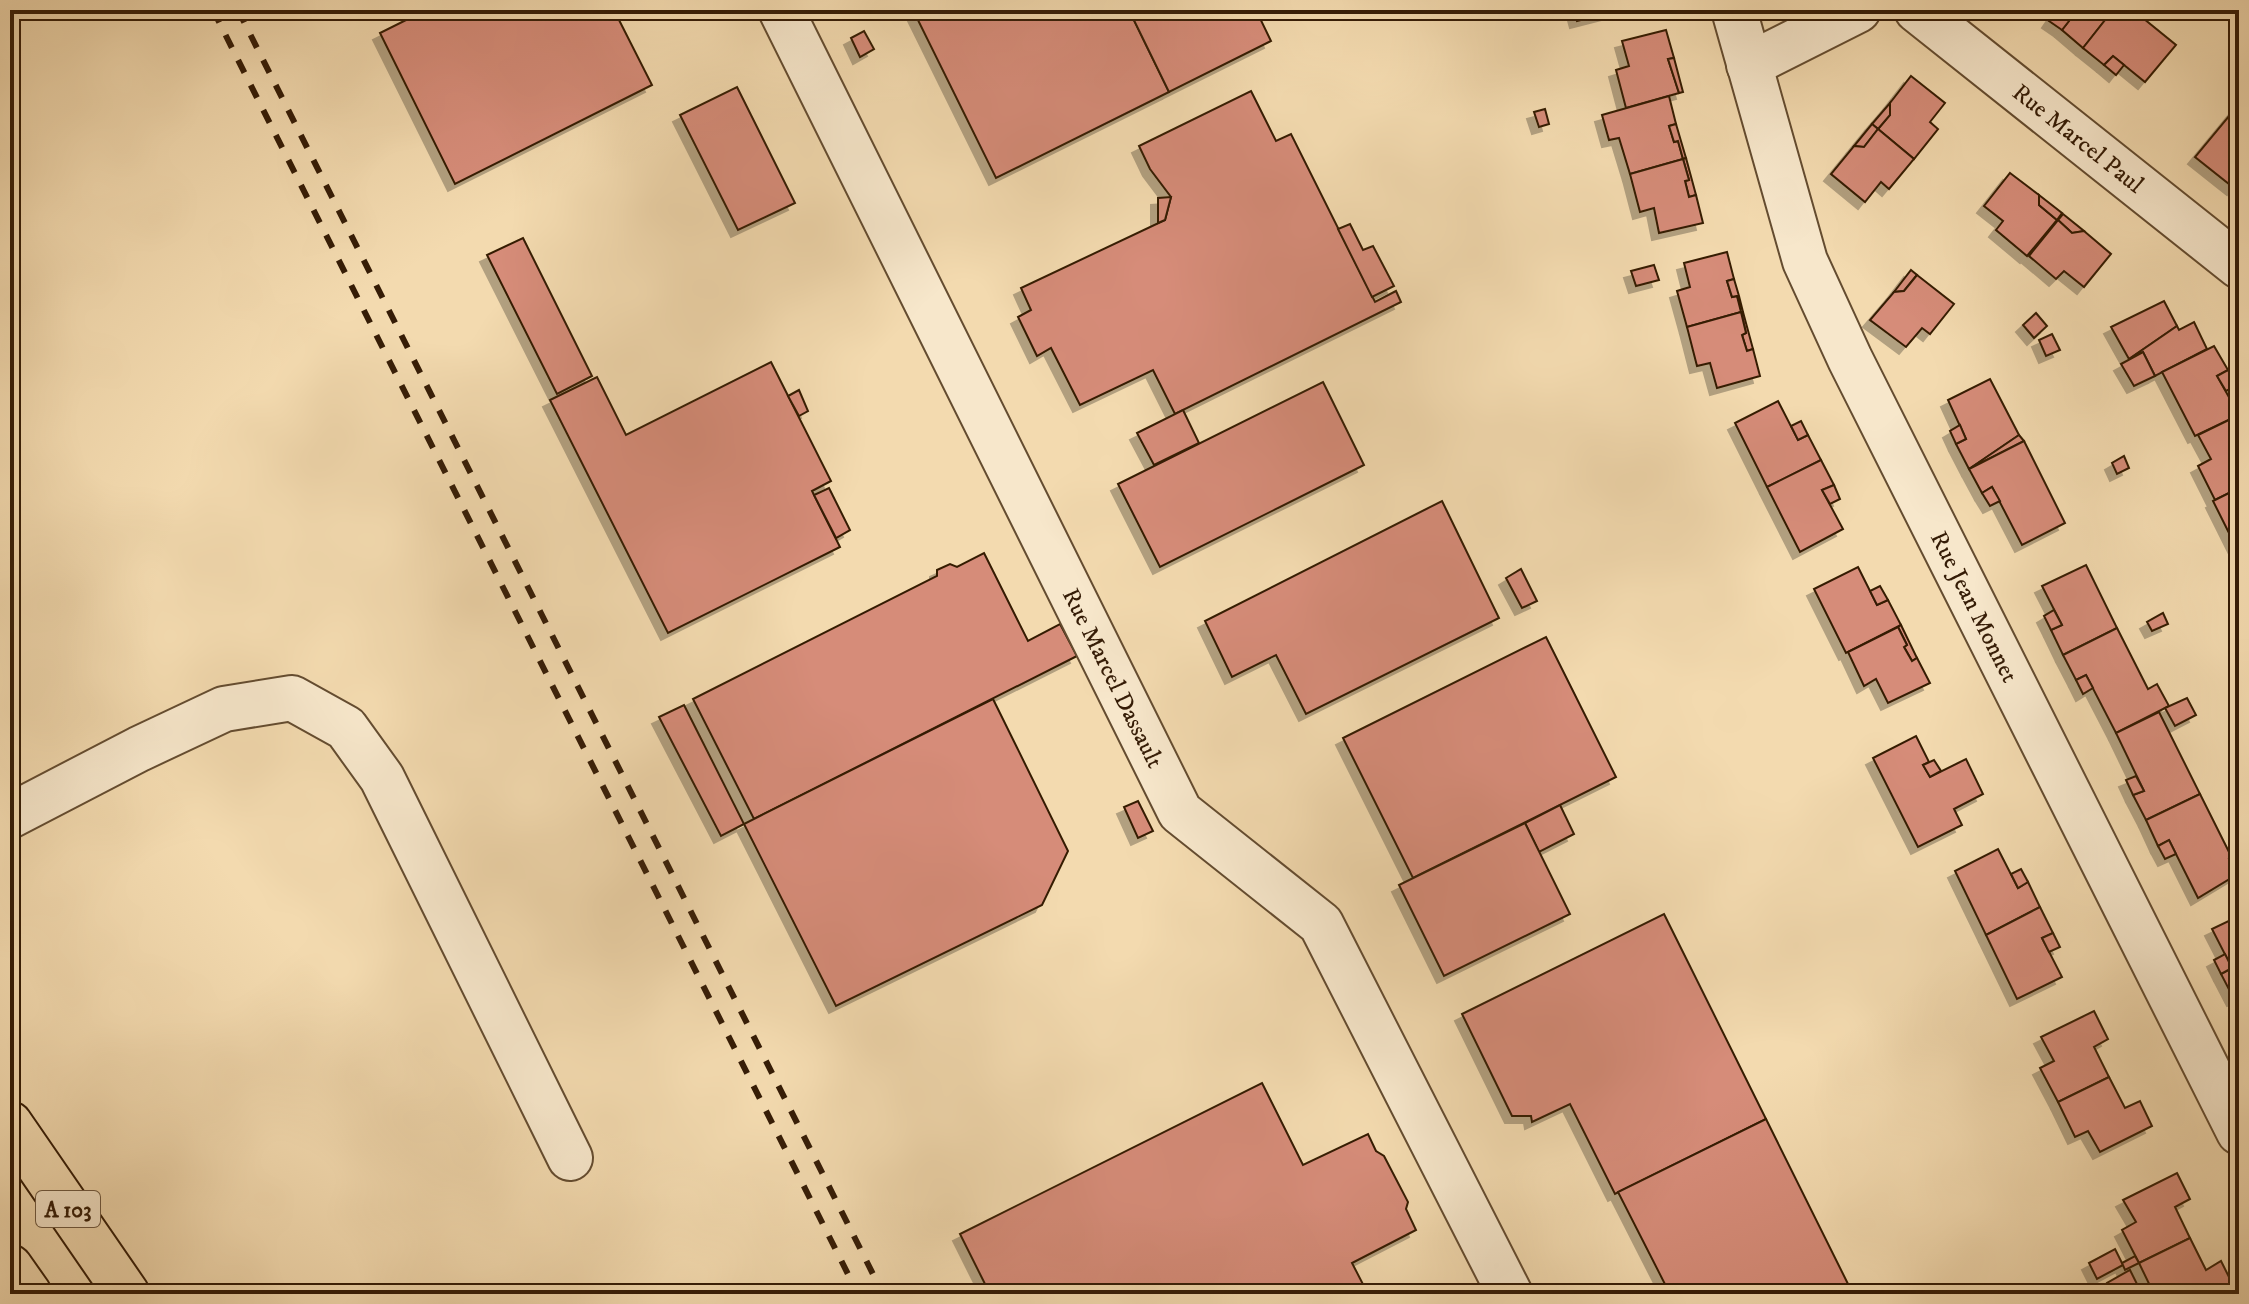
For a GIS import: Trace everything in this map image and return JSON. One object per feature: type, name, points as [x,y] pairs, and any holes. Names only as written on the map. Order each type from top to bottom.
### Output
[{"type":"highway","name":"A 103","points":[[10,1124],[127,1294]]},
{"type":"highway","points":[[10,1267],[29,1294]]},
{"type":"street","name":"Rue Marcel Dassault","points":[[781,10],[1180,812],[1321,924],[1510,1294]]},
{"type":"street","name":"Rue Jean Monnet","points":[[1734,10],[1805,261],[1850,359],[2239,1132]]},
{"type":"street","points":[[1749,65],[1858,10]]},
{"type":"street","name":"Rue Marcel Paul","points":[[1917,10],[2239,266]]},
{"type":"street","points":[[26,807],[224,709],[292,698],[346,728],[382,778],[570,1158]]},
{"type":"building","points":[[426,10],[625,10],[617,16],[652,85],[455,184],[380,33]]},
{"type":"building","points":[[913,10],[1129,10],[1169,92],[996,178]]},
{"type":"building","points":[[1129,10],[1256,10],[1271,41],[1169,92]]},
{"type":"building","points":[[1574,10],[1620,10],[1577,21]]},
{"type":"building","points":[[2055,10],[2113,10],[2083,48],[2062,30],[2069,21]]},
{"type":"building","points":[[2113,10],[2133,10],[2176,45],[2145,82],[2113,56],[2104,65],[2083,48]]},
{"type":"building","points":[[2056,11],[2069,21],[2062,30],[2049,21]]},
{"type":"building","points":[[1666,30],[1674,58],[1668,59],[1679,93],[1626,108],[1616,70],[1629,66],[1622,41]]},
{"type":"building","points":[[864,31],[874,49],[860,57],[851,38]]},
{"type":"building","points":[[2113,56],[2124,65],[2116,75],[2104,65]]},
{"type":"building","points":[[1674,58],[1683,92],[1679,93],[1668,59]]},
{"type":"building","points":[[1911,76],[1945,103],[1930,122],[1938,129],[1914,159],[1878,129],[1890,115],[1890,103]]},
{"type":"building","points":[[737,87],[795,203],[738,230],[680,115]]},
{"type":"building","points":[[1251,91],[1276,141],[1291,134],[1375,302],[1396,291],[1401,302],[1175,414],[1153,370],[1080,405],[1051,348],[1037,356],[1018,317],[1031,310],[1021,288],[1165,220],[1171,197],[1150,169],[1139,146]]},
{"type":"building","points":[[1669,96],[1676,124],[1669,126],[1674,142],[1678,141],[1683,159],[1630,174],[1619,138],[1609,140],[1602,115]]},
{"type":"building","points":[[1890,103],[1890,115],[1878,129],[1872,124]]},
{"type":"building","points":[[2239,104],[2239,181],[2234,188],[2195,157]]},
{"type":"building","points":[[1545,109],[1549,124],[1539,127],[1534,112]]},
{"type":"building","points":[[1676,124],[1686,158],[1683,159],[1678,141],[1674,142],[1669,126]]},
{"type":"building","points":[[1872,124],[1878,129],[1864,147],[1854,146]]},
{"type":"building","points":[[1878,129],[1914,159],[1889,189],[1881,182],[1865,202],[1831,174],[1854,146],[1864,147]]},
{"type":"building","points":[[1686,158],[1696,195],[1689,197],[1685,181],[1689,180],[1683,159]]},
{"type":"building","points":[[1683,159],[1689,180],[1685,181],[1689,197],[1696,195],[1703,223],[1659,233],[1654,208],[1640,212],[1630,174]]},
{"type":"building","points":[[2010,173],[2039,195],[2039,205],[2057,220],[2027,256],[1996,230],[2003,221],[1984,206]]},
{"type":"building","points":[[2039,195],[2062,213],[2057,220],[2039,205]]},
{"type":"building","points":[[1171,197],[1165,220],[1158,223],[1158,198]]},
{"type":"building","points":[[2063,214],[2084,231],[2072,233],[2058,220]]},
{"type":"building","points":[[2058,220],[2072,233],[2084,231],[2111,254],[2084,287],[2064,271],[2056,279],[2029,256]]},
{"type":"building","points":[[1350,224],[1363,250],[1373,246],[1394,286],[1372,297],[1338,229]]},
{"type":"building","points":[[523,238],[592,376],[557,394],[487,255]]},
{"type":"building","points":[[1727,252],[1734,279],[1727,281],[1732,297],[1737,296],[1741,312],[1687,327],[1677,291],[1690,287],[1684,263]]},
{"type":"building","points":[[1654,265],[1659,280],[1636,286],[1631,271]]},
{"type":"building","points":[[1911,270],[1917,275],[1904,291],[1894,292]]},
{"type":"building","points":[[1917,275],[1954,304],[1930,334],[1922,328],[1906,347],[1870,320],[1894,292],[1904,291]]},
{"type":"building","points":[[1734,279],[1743,312],[1737,296],[1732,297],[1727,281]]},
{"type":"building","points":[[2164,301],[2177,326],[2129,359],[2111,327]]},
{"type":"building","points":[[1741,312],[1753,349],[1747,351],[1742,335],[1746,333]]},
{"type":"building","points":[[1741,312],[1746,333],[1742,335],[1747,351],[1753,349],[1760,376],[1717,388],[1710,363],[1697,366],[1687,327]]},
{"type":"building","points":[[2036,313],[2047,326],[2034,338],[2023,325]]},
{"type":"building","points":[[2194,322],[2207,349],[2155,376],[2143,352],[2129,359],[2177,326],[2179,330]]},
{"type":"building","points":[[2052,334],[2060,350],[2046,356],[2039,340]]},
{"type":"building","points":[[2214,346],[2228,370],[2217,376],[2239,415],[2195,436],[2162,372]]},
{"type":"building","points":[[2143,352],[2155,376],[2134,386],[2121,364]]},
{"type":"building","points":[[771,362],[831,481],[812,491],[840,547],[668,633],[550,400],[597,377],[626,435]]},
{"type":"building","points":[[2228,370],[2236,386],[2226,391],[2217,376]]},
{"type":"building","points":[[1990,379],[2019,435],[1969,469],[1956,444],[1966,439],[1948,400]]},
{"type":"building","points":[[1323,382],[1364,465],[1160,567],[1118,484]]},
{"type":"building","points":[[799,390],[808,411],[799,416],[788,396]]},
{"type":"building","points":[[1778,401],[1798,440],[1808,435],[1821,460],[1767,487],[1735,423]]},
{"type":"building","points":[[1183,410],[1199,443],[1154,465],[1137,433]]},
{"type":"building","points":[[2239,415],[2239,488],[2215,500],[2198,466],[2211,459],[2198,435]]},
{"type":"building","points":[[1801,421],[1808,435],[1798,440],[1791,426]]},
{"type":"building","points":[[1960,425],[1966,439],[1956,444],[1950,431]]},
{"type":"building","points":[[2019,435],[2024,441],[1969,469]]},
{"type":"building","points":[[2024,441],[2065,523],[2022,545],[1992,487],[1982,493],[1969,469]]},
{"type":"building","points":[[2124,456],[2129,468],[2117,474],[2112,463]]},
{"type":"building","points":[[1821,460],[1834,485],[1822,490],[1843,529],[1800,552],[1767,487]]},
{"type":"building","points":[[1834,485],[1840,499],[1830,504],[1822,490]]},
{"type":"building","points":[[1992,487],[2000,501],[1990,506],[1982,493]]},
{"type":"building","points":[[829,488],[850,530],[836,538],[814,495]]},
{"type":"building","points":[[2239,488],[2239,553],[2213,501]]},
{"type":"building","points":[[1442,501],[1499,618],[1306,714],[1276,655],[1232,677],[1205,621]]},
{"type":"building","points":[[984,553],[1028,641],[1060,624],[1077,656],[754,819],[693,699],[937,576],[937,570],[950,564],[957,567]]},
{"type":"building","points":[[2086,565],[2117,628],[2063,655],[2051,630],[2062,625],[2042,586]]},
{"type":"building","points":[[1858,567],[1877,605],[1888,600],[1901,625],[1846,653],[1814,589]]},
{"type":"building","points":[[1521,569],[1537,601],[1522,608],[1506,578]]},
{"type":"building","points":[[1880,586],[1888,600],[1877,605],[1870,591]]},
{"type":"building","points":[[2054,610],[2062,625],[2051,630],[2044,616]]},
{"type":"building","points":[[2163,613],[2168,624],[2152,631],[2147,622]]},
{"type":"building","points":[[1901,625],[1917,658],[1912,661],[1904,647],[1907,645],[1898,627]]},
{"type":"building","points":[[1898,627],[1912,661],[1917,658],[1930,683],[1888,703],[1876,679],[1864,686],[1848,652]]},
{"type":"building","points":[[2117,628],[2148,689],[2157,684],[2169,706],[2116,733],[2086,675],[2076,680],[2063,655]]},
{"type":"building","points":[[1546,637],[1616,777],[1413,878],[1343,738]]},
{"type":"building","points":[[2086,675],[2093,688],[2083,694],[2076,680]]},
{"type":"building","points":[[2187,698],[2196,715],[2175,726],[2165,708]]},
{"type":"building","points":[[993,699],[1068,851],[1042,905],[836,1006],[744,824]]},
{"type":"building","points":[[684,705],[744,824],[721,836],[659,717]]},
{"type":"building","points":[[2159,712],[2200,794],[2146,820],[2133,795],[2144,791],[2116,733]]},
{"type":"building","points":[[1916,736],[1929,762],[1923,765],[1930,777],[1966,759],[1983,794],[1954,809],[1962,825],[1918,847],[1873,758]]},
{"type":"building","points":[[1934,760],[1941,771],[1930,777],[1923,765]]},
{"type":"building","points":[[2136,776],[2144,791],[2133,795],[2126,780]]},
{"type":"building","points":[[2200,794],[2232,858],[2229,859],[2236,875],[2198,898],[2169,840],[2158,846],[2146,820]]},
{"type":"building","points":[[1138,801],[1153,831],[1138,838],[1124,807]]},
{"type":"building","points":[[1560,805],[1574,834],[1539,852],[1525,823]]},
{"type":"building","points":[[1525,823],[1570,914],[1444,976],[1399,885]]},
{"type":"building","points":[[2169,840],[2176,854],[2165,859],[2158,846]]},
{"type":"building","points":[[1998,849],[2018,888],[2028,882],[2040,907],[1986,935],[1955,871]]},
{"type":"building","points":[[2021,869],[2028,882],[2018,888],[2011,874]]},
{"type":"building","points":[[2040,907],[2053,933],[2042,938],[2062,977],[2017,999],[1986,935]]},
{"type":"building","points":[[1664,914],[1766,1119],[1615,1194],[1570,1104],[1532,1122],[1531,1116],[1512,1116],[1462,1014]]},
{"type":"building","points":[[2239,916],[2239,997],[2234,999],[2221,974],[2232,968],[2212,929]]},
{"type":"building","points":[[2053,933],[2060,947],[2049,952],[2042,938]]},
{"type":"building","points":[[2225,954],[2232,968],[2221,974],[2214,960]]},
{"type":"building","points":[[2094,1011],[2108,1039],[2094,1047],[2109,1077],[2058,1102],[2040,1068],[2054,1061],[2041,1037]]},
{"type":"building","points":[[2109,1077],[2125,1108],[2140,1101],[2152,1126],[2100,1152],[2088,1131],[2075,1137],[2058,1102]]},
{"type":"building","points":[[1262,1083],[1303,1165],[1368,1134],[1376,1151],[1384,1156],[1408,1202],[1406,1209],[1416,1230],[1352,1263],[1368,1294],[990,1294],[960,1234]]},
{"type":"building","points":[[1766,1119],[1853,1294],[1665,1294],[1669,1292],[1618,1192]]},
{"type":"building","points":[[2177,1173],[2190,1199],[2175,1207],[2190,1238],[2139,1263],[2122,1230],[2136,1222],[2123,1200]]},
{"type":"building","points":[[2190,1238],[2206,1270],[2221,1261],[2235,1289],[2224,1294],[2172,1294],[2170,1290],[2154,1294],[2139,1263]]},
{"type":"building","points":[[2115,1249],[2123,1265],[2097,1279],[2089,1263]]},
{"type":"building","points":[[2135,1256],[2139,1263],[2125,1270],[2122,1263]]},
{"type":"building","points":[[2130,1270],[2138,1286],[2123,1294],[2112,1294],[2107,1283]]},
{"type":"railway","points":[[213,10],[858,1294]]},
{"type":"railway","points":[[238,10],[883,1294]]}]
